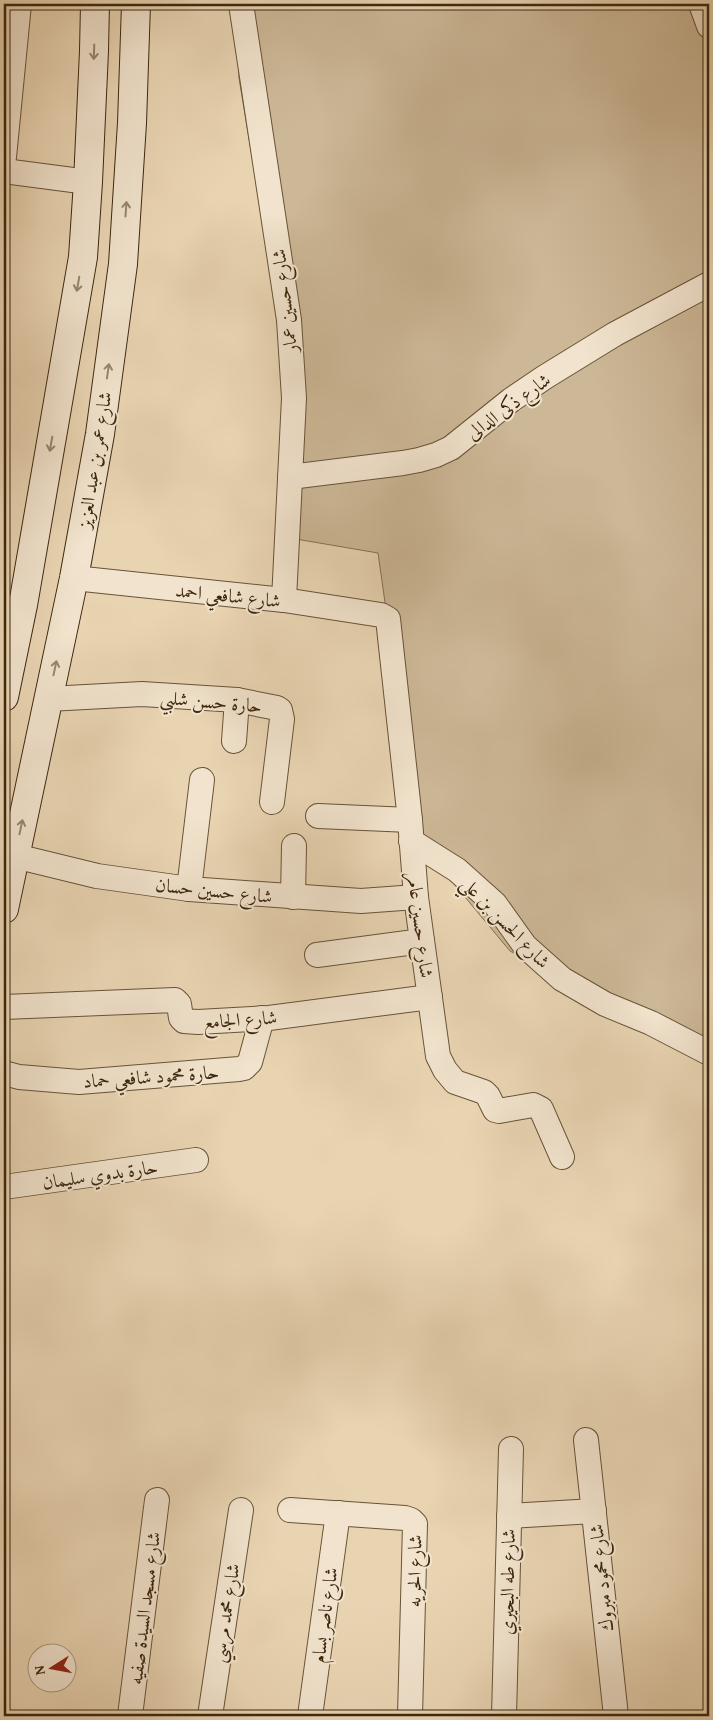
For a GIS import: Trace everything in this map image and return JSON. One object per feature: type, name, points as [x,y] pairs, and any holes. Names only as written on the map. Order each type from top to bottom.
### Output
[{"type":"main road","points":[[4,696],[13,603],[83,257],[95,4]]},
{"type":"main road","name":"شارع عمر بن عبد العزيز","points":[[4,909],[74,578],[100,434],[123,264],[132,123],[136,4]]},
{"type":"main road","points":[[83,257],[123,264]]},
{"type":"street","points":[[4,157],[19,4]]},
{"type":"street","name":"شارع حسين عمار","points":[[241,4],[290,320],[294,398],[284,600]]},
{"type":"street","points":[[701,4],[709,26]]},
{"type":"street","points":[[4,171],[88,182]]},
{"type":"street","name":"شارع ذكى الدالى","points":[[290,477],[402,463],[436,455],[451,448],[511,400],[615,334],[709,284]]},
{"type":"street","name":"شارع شافعي احمد","points":[[74,578],[284,600],[381,615]]},
{"type":"street","name":"شارع حسين عامر","points":[[381,615],[388,619],[389,623],[411,830],[416,897],[438,1056],[445,1070],[455,1082],[484,1092],[495,1110],[538,1106],[544,1112],[562,1157]]},
{"type":"street","name":"حارة حسن شلبي","points":[[48,699],[142,694],[237,700],[277,708],[280,710],[282,719],[272,802]]},
{"type":"street","points":[[234,741],[237,700]]},
{"type":"street","points":[[188,889],[202,780]]},
{"type":"street","points":[[318,816],[411,830]]},
{"type":"street","name":"شارع الحسن بن علي","points":[[411,830],[495,904],[525,946],[562,979],[605,1004],[651,1023],[709,1053]]},
{"type":"street","points":[[293,897],[294,846]]},
{"type":"street","name":"شارع حسين حسان","points":[[15,856],[97,876],[188,889],[361,901],[416,897]]},
{"type":"street","points":[[317,955],[422,942]]},
{"type":"street","name":"شارع الجامع","points":[[4,1007],[175,1000],[178,1002],[181,1018],[186,1022],[262,1018],[430,997]]},
{"type":"street","name":"حارة محمود شافعي حماد","points":[[4,1073],[18,1077],[79,1082],[239,1070],[250,1062],[262,1018]]},
{"type":"street","name":"حارة بدوي سليمان","points":[[4,1188],[196,1160]]},
{"type":"street","name":"شارع محمود مبروك","points":[[586,1440],[616,1716]]},
{"type":"street","name":"شارع طه البحيري","points":[[504,1716],[511,1449]]},
{"type":"street","name":"شارع مسجد السيدة صفيه","points":[[130,1716],[157,1500]]},
{"type":"street","name":"شارع محمد مرسي","points":[[210,1716],[241,1510]]},
{"type":"street","name":"شارع الحريه","points":[[290,1510],[405,1518],[415,1524],[410,1716]]},
{"type":"street","points":[[509,1516],[594,1511]]},
{"type":"street","name":"شارع ناصر بسام","points":[[310,1716],[338,1514]]},
{"type":"shaded area","points":[[238,4],[709,4],[709,1062],[510,951],[419,842],[378,553],[290,538],[286,364],[239,78]]}]
